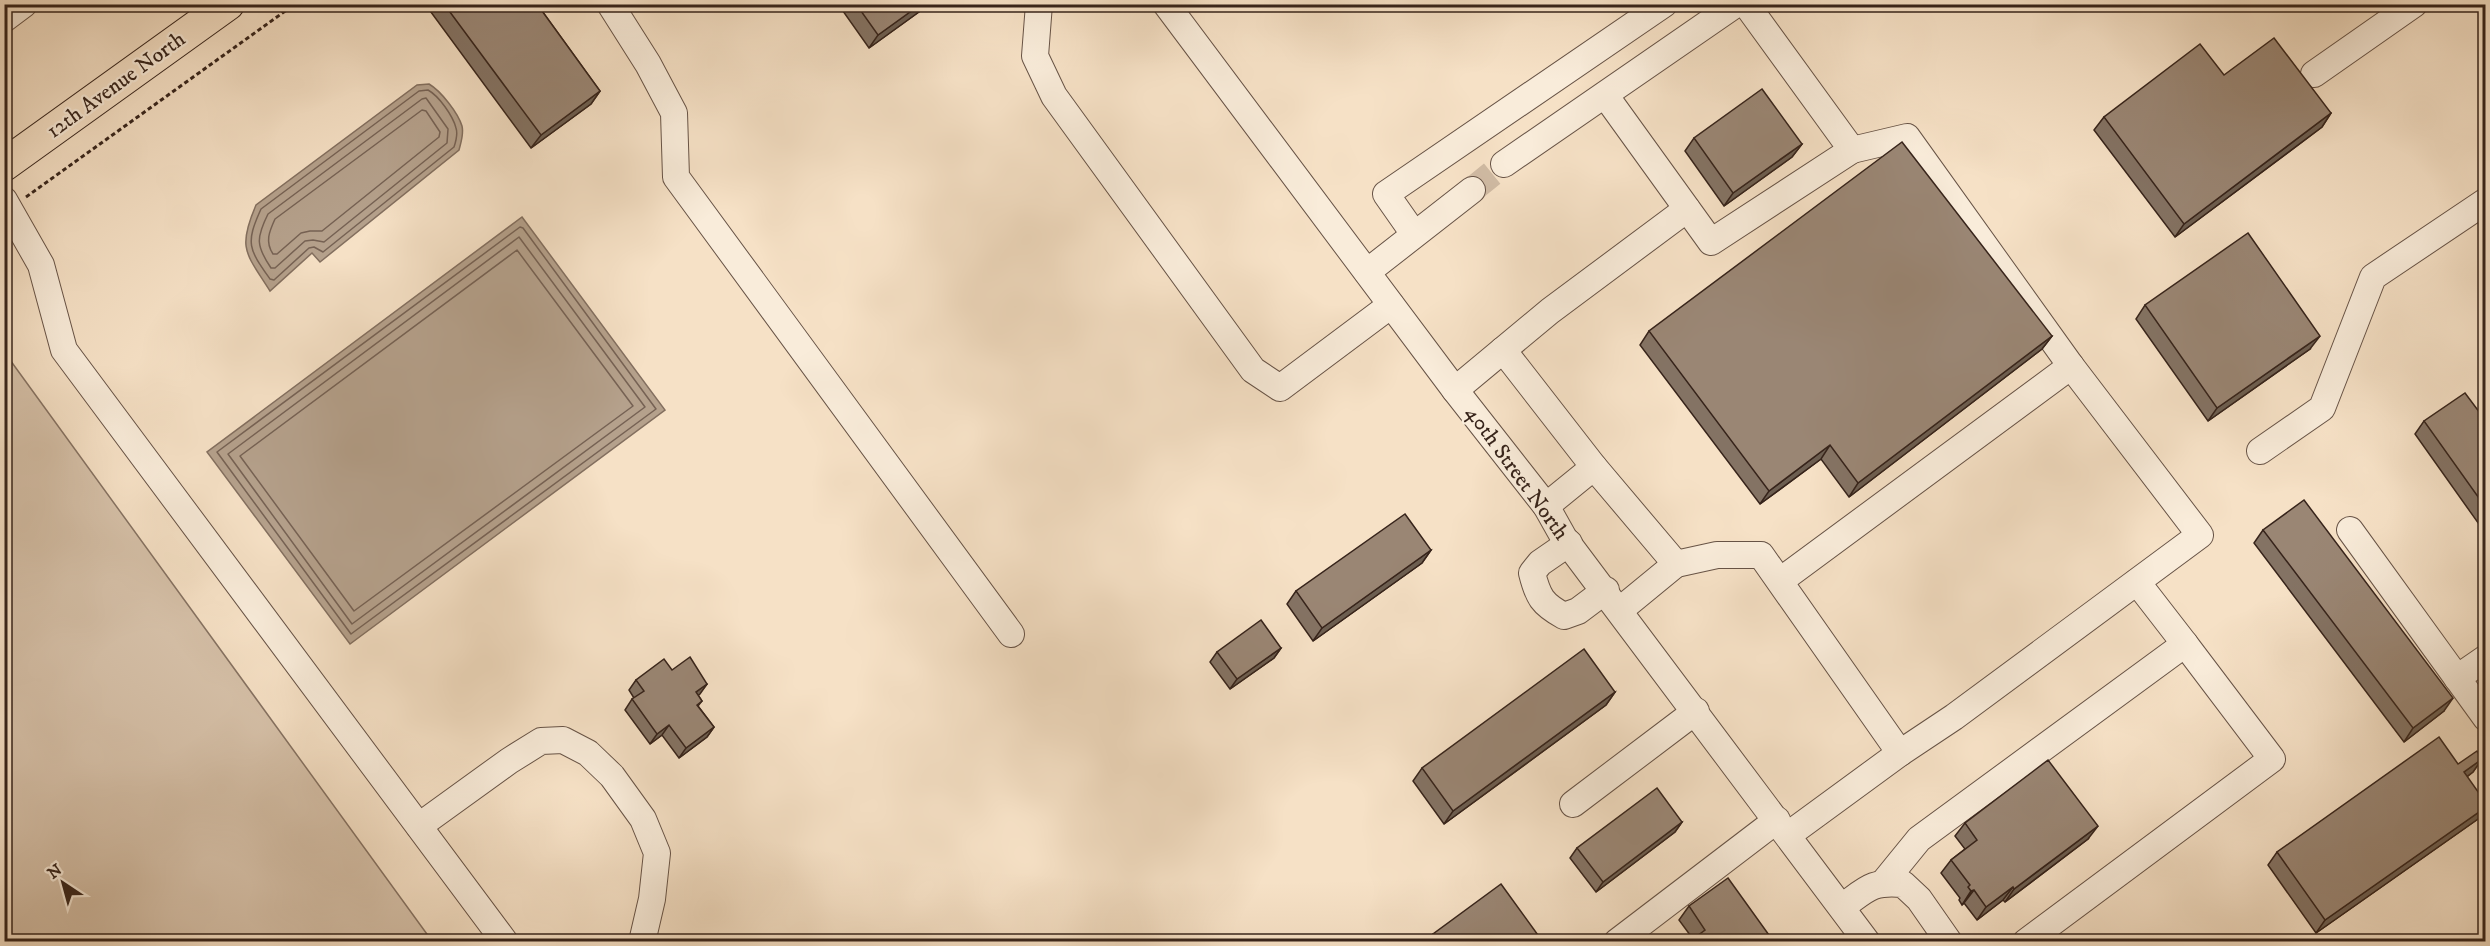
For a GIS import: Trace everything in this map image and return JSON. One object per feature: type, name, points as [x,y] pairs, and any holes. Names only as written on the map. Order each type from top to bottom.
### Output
[{"type":"main road","name":"12th Avenue North","points":[[4,165],[228,4]]},
{"type":"street","points":[[4,19],[24,4]]},
{"type":"street","points":[[610,4],[648,64],[674,113],[676,177],[1011,634]]},
{"type":"street","points":[[1039,4],[1035,56],[1054,96],[1253,370],[1280,388],[1391,305]]},
{"type":"street","name":"40th Street North","points":[[1166,4],[1455,390],[1546,506],[1569,543],[1867,942]]},
{"type":"street","points":[[1414,234],[1386,194],[1664,4]]},
{"type":"street","points":[[1504,164],[1736,4]]},
{"type":"street","points":[[1746,4],[1852,150]]},
{"type":"street","points":[[2314,74],[2414,4]]},
{"type":"street","points":[[1605,95],[1711,242],[1852,150],[1907,137],[2072,366],[2200,535],[1954,717],[1782,828],[1617,942]]},
{"type":"street","points":[[1367,272],[1472,190]]},
{"type":"street","points":[[2260,450],[2322,408],[2373,278],[2486,201]]},
{"type":"street","points":[[7,205],[41,265],[64,350],[505,942]]},
{"type":"street","points":[[1455,390],[1550,310],[1687,209]]},
{"type":"street","points":[[1503,350],[1594,467],[1676,564]]},
{"type":"street","points":[[1780,581],[2072,366]]},
{"type":"street","points":[[1546,506],[1594,467]]},
{"type":"street","points":[[2350,530],[2486,718]]},
{"type":"street","points":[[1569,543],[1540,563],[1532,573],[1537,594],[1548,608],[1564,616],[1613,600],[1676,564],[1717,555],[1761,555],[1900,753]]},
{"type":"street","points":[[2026,942],[2272,759],[2137,582]]},
{"type":"street","points":[[1884,882],[1919,839],[2185,644]]},
{"type":"street","points":[[2457,678],[2486,658]]},
{"type":"street","points":[[1573,804],[1696,711]]},
{"type":"street","points":[[419,826],[509,761],[541,741],[563,740],[588,753],[612,776],[643,819],[657,854],[652,899],[642,942]]},
{"type":"street","points":[[1842,907],[1868,888],[1884,882],[1904,884],[1919,899],[1949,942]]},
{"type":"path","points":[[7,205],[295,4]]},
{"type":"shaded area","points":[[5,353],[432,941],[5,941]]},
{"type":"water","points":[[429,84],[444,97],[460,121],[463,132],[459,150],[320,262],[312,253],[270,291],[255,268],[247,250],[247,232],[256,205],[417,85]]},
{"type":"water","points":[[522,217],[665,410],[350,644],[207,452]]},
{"type":"building","points":[[444,4],[537,4],[600,91],[541,135]]},
{"type":"building","points":[[856,4],[921,4],[878,35]]},
{"type":"building","points":[[2274,38],[2331,113],[2184,224],[2104,117],[2200,44],[2224,75]]},
{"type":"building","points":[[1762,89],[1802,144],[1733,193],[1694,138]]},
{"type":"building","points":[[1902,142],[2052,336],[1858,483],[1830,445],[1769,491],[1649,331]]},
{"type":"building","points":[[2248,233],[2320,336],[2217,408],[2145,305]]},
{"type":"building","points":[[2465,393],[2486,421],[2486,508],[2424,421]]},
{"type":"building","points":[[2304,500],[2453,698],[2413,728],[2263,530]]},
{"type":"building","points":[[1405,514],[1431,550],[1322,628],[1296,591]]},
{"type":"building","points":[[1261,620],[1281,648],[1237,679],[1217,652]]},
{"type":"building","points":[[1584,649],[1615,692],[1453,811],[1422,768]]},
{"type":"building","points":[[690,657],[707,684],[696,692],[702,701],[697,705],[714,727],[686,748],[669,725],[657,734],[632,699],[644,691],[636,680],[664,659],[672,670]]},
{"type":"building","points":[[2439,737],[2458,764],[2477,751],[2482,759],[2464,772],[2486,803],[2486,807],[2325,920],[2277,852]]},
{"type":"building","points":[[2048,760],[2098,826],[2014,889],[2013,887],[1986,907],[1974,890],[1971,891],[1968,887],[1970,885],[1951,860],[1977,840],[1965,823]]},
{"type":"building","points":[[1657,788],[1682,822],[1603,882],[1577,848]]},
{"type":"building","points":[[1728,878],[1774,942],[1689,942],[1705,930],[1689,906]]},
{"type":"building","points":[[1501,884],[1543,942],[1438,942],[1433,934]]},
{"type":"tunnel","points":[[1472,190],[1504,164]]}]
